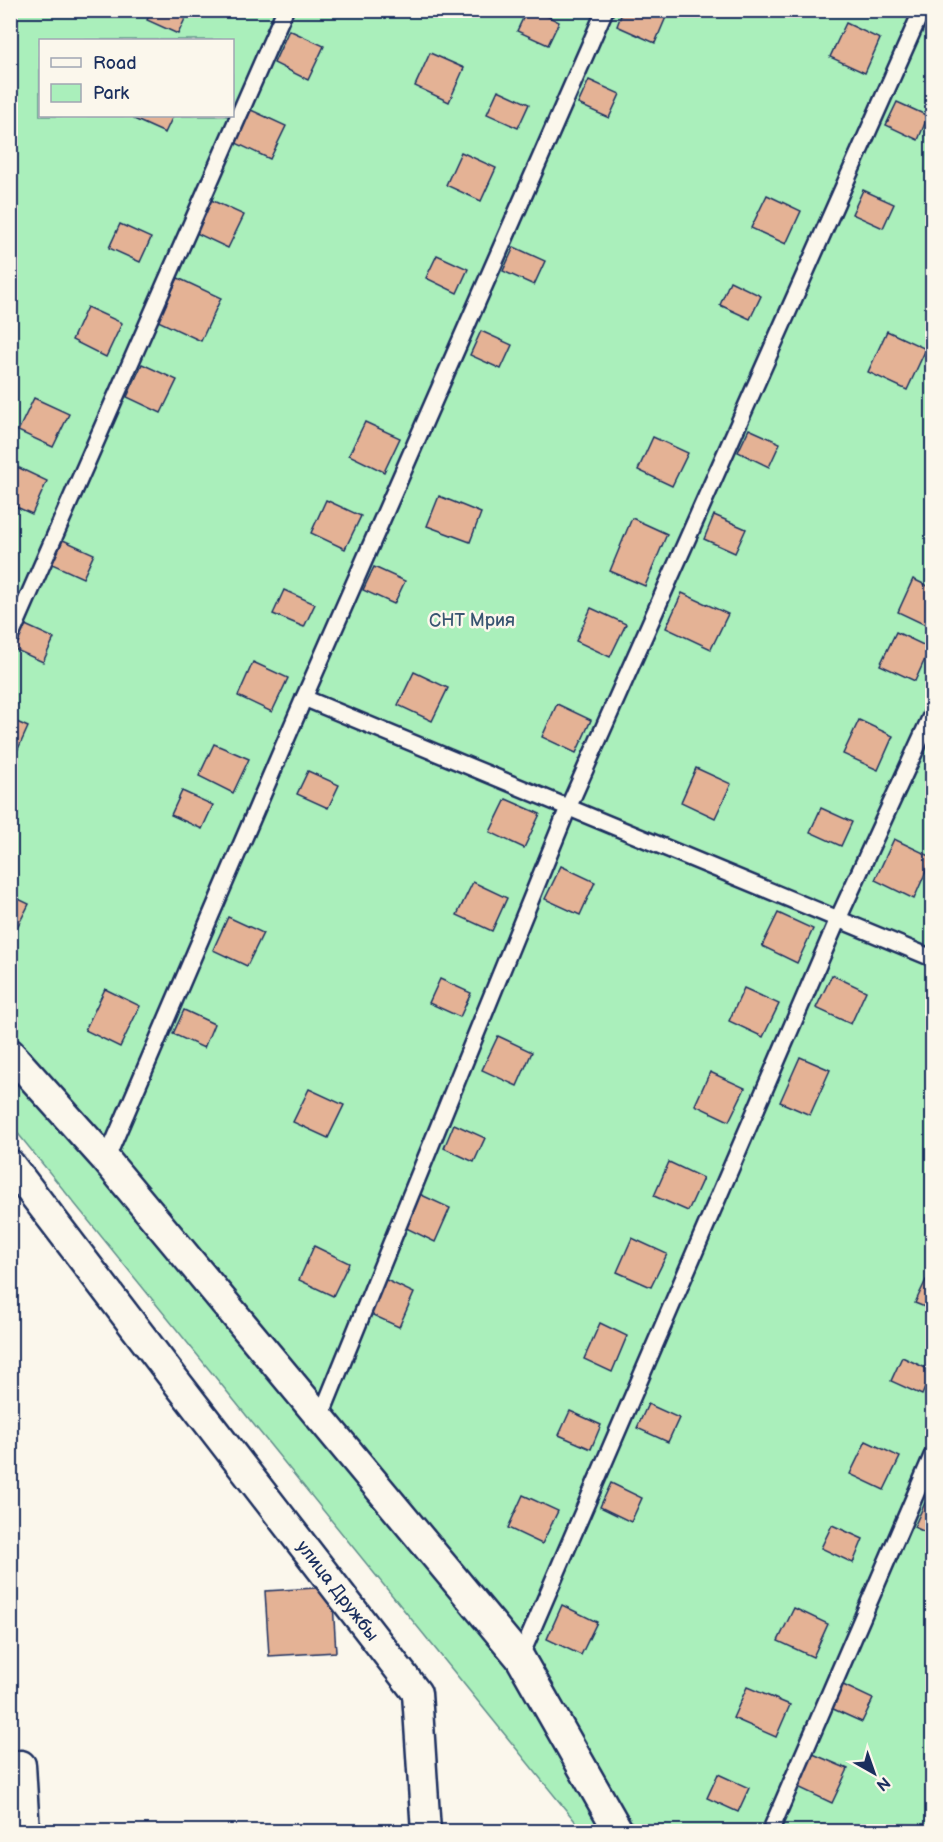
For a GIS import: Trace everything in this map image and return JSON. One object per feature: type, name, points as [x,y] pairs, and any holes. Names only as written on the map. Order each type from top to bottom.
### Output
[{"type":"street","points":[[10,1053],[106,1160],[520,1658],[619,1832]]},
{"type":"street","name":"улица Дружбы","points":[[10,1164],[417,1693],[426,1832]]},
{"type":"street","points":[[21,1765],[25,1832]]},
{"type":"lane","points":[[10,638],[285,10]]},
{"type":"lane","points":[[106,1160],[304,698],[605,10]]},
{"type":"lane","points":[[320,1418],[568,808],[922,10]]},
{"type":"lane","points":[[304,698],[933,958]]},
{"type":"lane","points":[[520,1658],[838,919],[933,714]]},
{"type":"lane","points":[[770,1832],[933,1456]]},
{"type":"green space","name":"СНТ Мрия","points":[[10,11],[932,11],[932,1831],[583,1831],[11,1125]]},
{"type":"building","points":[[152,10],[189,10],[178,34],[147,20]]},
{"type":"building","points":[[527,10],[535,10],[559,22],[548,45],[517,31]]},
{"type":"building","points":[[623,10],[669,10],[655,43],[617,26]]},
{"type":"building","points":[[932,19],[932,36],[926,33]]},
{"type":"building","points":[[846,23],[880,39],[865,73],[830,57]]},
{"type":"building","points":[[289,30],[324,46],[308,80],[274,63]]},
{"type":"building","points":[[430,53],[464,68],[449,102],[415,86]]},
{"type":"building","points":[[589,80],[620,94],[609,118],[578,104]]},
{"type":"building","points":[[498,90],[529,104],[518,128],[487,114]]},
{"type":"building","points":[[897,102],[928,116],[918,140],[886,125]]},
{"type":"building","points":[[251,110],[286,126],[270,159],[236,143]]},
{"type":"building","points":[[135,117],[173,117],[165,133],[134,119]]},
{"type":"building","points":[[461,152],[496,168],[481,201],[446,185]]},
{"type":"building","points":[[863,190],[894,204],[883,228],[852,214]]},
{"type":"building","points":[[767,195],[801,211],[786,244],[751,228]]},
{"type":"building","points":[[209,199],[244,215],[228,248],[194,232]]},
{"type":"building","points":[[120,224],[151,238],[140,262],[109,248]]},
{"type":"building","points":[[514,247],[545,261],[534,285],[503,271]]},
{"type":"building","points":[[437,255],[468,269],[457,293],[426,278]]},
{"type":"building","points":[[178,278],[221,298],[201,341],[158,321]]},
{"type":"building","points":[[730,281],[761,296],[750,319],[720,305]]},
{"type":"building","points":[[87,307],[122,323],[106,357],[72,340]]},
{"type":"building","points":[[481,331],[512,345],[501,369],[470,355]]},
{"type":"building","points":[[887,331],[926,349],[907,390],[868,372]]},
{"type":"building","points":[[142,364],[177,380],[161,413],[127,397]]},
{"type":"building","points":[[34,398],[69,414],[53,447],[18,431]]},
{"type":"building","points":[[365,422],[400,438],[384,472],[349,455]]},
{"type":"building","points":[[749,429],[780,443],[769,467],[738,452]]},
{"type":"building","points":[[653,437],[688,453],[672,486],[638,470]]},
{"type":"building","points":[[13,465],[47,481],[32,514],[10,504],[10,469]]},
{"type":"building","points":[[439,496],[481,513],[470,542],[427,526]]},
{"type":"building","points":[[326,500],[361,516],[345,549],[311,533]]},
{"type":"building","points":[[714,515],[746,529],[735,553],[704,539]]},
{"type":"building","points":[[632,518],[667,534],[645,586],[610,571]]},
{"type":"building","points":[[63,540],[94,554],[83,578],[52,564]]},
{"type":"building","points":[[374,567],[405,581],[394,604],[363,590]]},
{"type":"building","points":[[913,579],[932,588],[932,628],[898,612]]},
{"type":"building","points":[[284,590],[315,604],[304,627],[273,614]]},
{"type":"building","points":[[682,593],[728,614],[711,649],[666,628]]},
{"type":"building","points":[[591,608],[626,624],[610,657],[576,641]]},
{"type":"building","points":[[23,624],[54,638],[43,662],[12,648]]},
{"type":"building","points":[[896,632],[930,648],[915,681],[880,665]]},
{"type":"building","points":[[253,662],[288,678],[272,712],[238,696]]},
{"type":"building","points":[[414,672],[448,688],[432,721],[398,705]]},
{"type":"building","points":[[557,704],[591,720],[576,753],[542,737]]},
{"type":"building","points":[[10,719],[28,727],[13,760],[10,759]]},
{"type":"building","points":[[859,720],[893,736],[878,770],[843,754]]},
{"type":"building","points":[[214,744],[249,759],[233,793],[199,776]]},
{"type":"building","points":[[696,768],[731,784],[715,818],[681,802]]},
{"type":"building","points":[[308,771],[339,785],[328,808],[297,794]]},
{"type":"building","points":[[182,791],[213,805],[202,829],[171,815]]},
{"type":"building","points":[[506,799],[540,814],[524,848],[490,832]]},
{"type":"building","points":[[821,808],[852,822],[841,846],[810,832]]},
{"type":"building","points":[[894,839],[932,857],[914,899],[875,880]]},
{"type":"building","points":[[561,866],[595,882],[580,915],[545,899]]},
{"type":"building","points":[[473,882],[507,898],[492,931],[457,915]]},
{"type":"building","points":[[10,895],[29,904],[10,941]]},
{"type":"building","points":[[778,913],[813,929],[797,963],[762,946]]},
{"type":"building","points":[[228,917],[263,933],[247,966],[213,950]]},
{"type":"building","points":[[832,975],[866,991],[851,1024],[816,1008]]},
{"type":"building","points":[[440,979],[471,993],[460,1017],[429,1003]]},
{"type":"building","points":[[744,988],[779,1004],[763,1037],[729,1021]]},
{"type":"building","points":[[105,989],[140,1006],[120,1047],[85,1030]]},
{"type":"building","points":[[184,1010],[214,1024],[204,1048],[173,1034]]},
{"type":"building","points":[[498,1036],[532,1052],[517,1086],[482,1070]]},
{"type":"building","points":[[800,1057],[830,1070],[810,1115],[780,1102]]},
{"type":"building","points":[[710,1072],[745,1088],[729,1121],[695,1105]]},
{"type":"building","points":[[309,1089],[344,1105],[328,1138],[293,1122]]},
{"type":"building","points":[[454,1124],[485,1138],[474,1162],[444,1148]]},
{"type":"building","points":[[669,1162],[703,1178],[688,1211],[654,1196]]},
{"type":"building","points":[[415,1192],[450,1208],[435,1242],[400,1225]]},
{"type":"building","points":[[632,1238],[667,1254],[651,1287],[617,1272]]},
{"type":"building","points":[[314,1246],[349,1263],[333,1296],[299,1280]]},
{"type":"building","points":[[380,1277],[414,1293],[399,1327],[364,1311]]},
{"type":"building","points":[[926,1280],[932,1283],[932,1310],[915,1303]]},
{"type":"building","points":[[600,1323],[627,1336],[612,1372],[584,1359]]},
{"type":"building","points":[[902,1357],[932,1371],[922,1395],[891,1381]]},
{"type":"building","points":[[648,1404],[679,1418],[668,1442],[637,1428]]},
{"type":"building","points":[[570,1411],[601,1425],[591,1449],[559,1435]]},
{"type":"building","points":[[866,1441],[900,1457],[884,1490],[850,1474]]},
{"type":"building","points":[[611,1483],[642,1498],[631,1522],[600,1507]]},
{"type":"building","points":[[523,1495],[558,1511],[542,1544],[508,1528]]},
{"type":"building","points":[[925,1503],[932,1506],[932,1535],[914,1527]]},
{"type":"building","points":[[832,1525],[863,1539],[853,1563],[821,1548]]},
{"type":"building","points":[[332,1587],[336,1652],[269,1656],[265,1591]]},
{"type":"building","points":[[562,1605],[597,1622],[581,1655],[547,1639]]},
{"type":"building","points":[[794,1608],[828,1624],[813,1657],[778,1641]]},
{"type":"building","points":[[841,1684],[873,1699],[862,1722],[831,1708]]},
{"type":"building","points":[[747,1687],[790,1705],[776,1737],[733,1718]]},
{"type":"building","points":[[813,1754],[848,1769],[832,1803],[798,1787]]},
{"type":"building","points":[[718,1774],[749,1788],[738,1812],[707,1798]]}]
